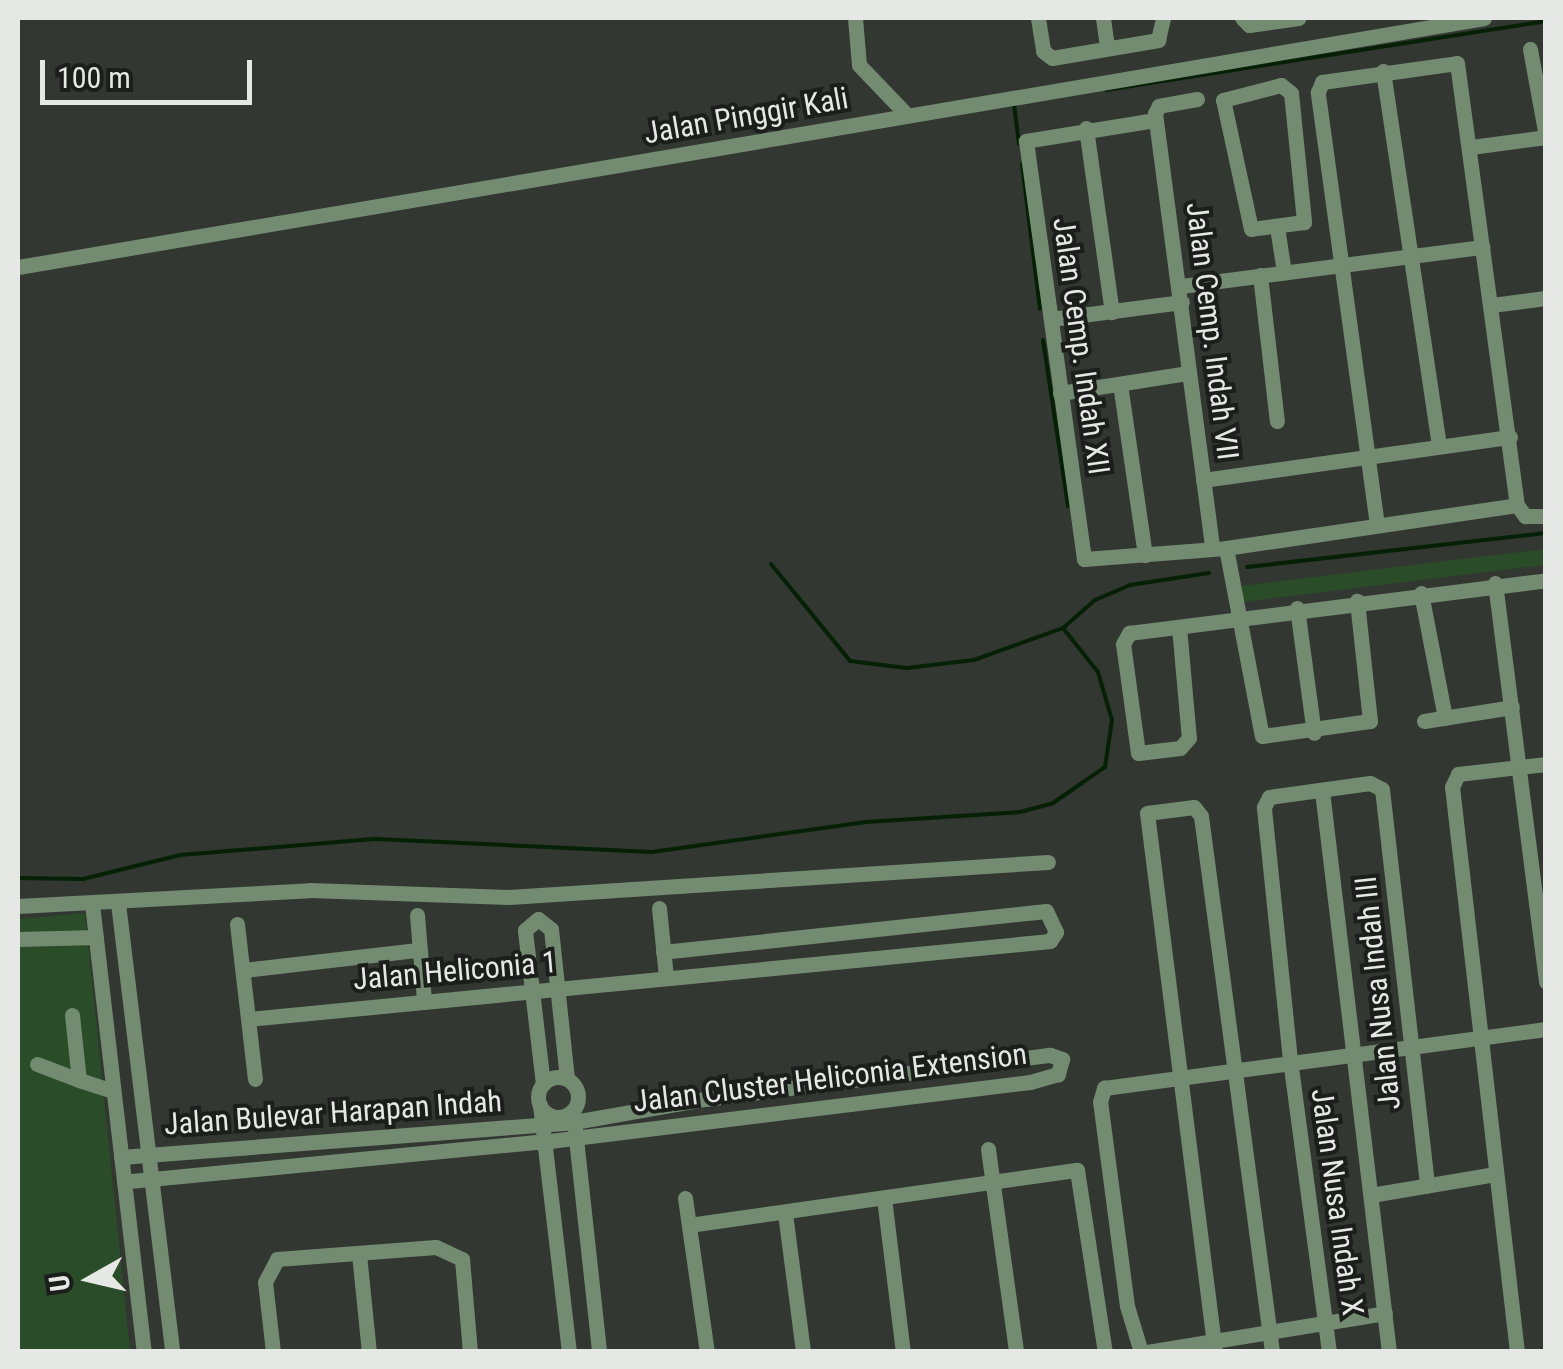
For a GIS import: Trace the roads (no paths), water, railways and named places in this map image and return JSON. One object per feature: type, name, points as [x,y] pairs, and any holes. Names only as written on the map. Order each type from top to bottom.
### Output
[{"type":"street","points":[[855,18],[859,65],[896,97],[907,116]]},
{"type":"street","points":[[1038,18],[1046,56],[1160,38],[1163,18]]},
{"type":"street","points":[[1102,18],[1107,47]]},
{"type":"street","points":[[1245,21],[1299,18]]},
{"type":"street","name":"Jalan Pinggir Kali","points":[[18,267],[1484,18]]},
{"type":"street","points":[[1471,147],[1546,136],[1530,49]]},
{"type":"street","points":[[1377,525],[1318,88],[1383,71],[1456,63],[1471,147],[1516,504],[1525,516],[1546,516]]},
{"type":"street","points":[[1383,71],[1440,446]]},
{"type":"street","points":[[1281,85],[1291,93],[1304,222],[1277,227],[1248,226],[1223,100],[1281,85]]},
{"type":"street","points":[[1155,120],[1159,106],[1196,99]]},
{"type":"street","name":"Jalan Cemp. Indah XII","points":[[1155,120],[1086,128],[1026,141],[1084,559],[1222,554],[1516,504]]},
{"type":"street","name":"Jalan Cemp. Indah VII","points":[[1155,120],[1182,294],[1203,480],[1232,596],[1256,726],[1267,738],[1314,733]]},
{"type":"street","points":[[1086,128],[1112,312]]},
{"type":"street","points":[[1277,227],[1284,272]]},
{"type":"street","points":[[1051,320],[1112,312],[1260,275],[1482,247]]},
{"type":"street","points":[[1260,275],[1277,421]]},
{"type":"street","points":[[1492,305],[1546,298]]},
{"type":"street","points":[[1060,393],[1188,373]]},
{"type":"street","points":[[1120,384],[1145,555]]},
{"type":"street","points":[[1203,480],[1510,438]]},
{"type":"street","points":[[1179,627],[1188,742],[1138,753],[1123,638],[1179,627],[1235,616],[1546,580]]},
{"type":"street","points":[[1494,583],[1546,982]]},
{"type":"street","points":[[1420,593],[1445,718]]},
{"type":"street","points":[[1297,608],[1314,733],[1368,722],[1372,714],[1357,602]]},
{"type":"street","points":[[1424,721],[1512,708]]},
{"type":"street","points":[[1517,1352],[1477,1036],[1452,787],[1458,774],[1546,764]]},
{"type":"street","name":"Jalan Nusa Indah III","points":[[1322,791],[1370,784],[1384,795],[1426,1186]]},
{"type":"street","points":[[1322,791],[1389,1352]]},
{"type":"street","name":"Jalan Nusa Indah X","points":[[1322,791],[1270,797],[1264,807],[1290,1060],[1329,1352]]},
{"type":"street","points":[[1214,1345],[1147,813],[1187,808],[1197,808],[1201,816],[1272,1352]]},
{"type":"street","points":[[18,906],[328,890],[509,896],[1048,862]]},
{"type":"street","points":[[118,903],[172,1352]]},
{"type":"street","points":[[92,904],[144,1352]]},
{"type":"street","points":[[659,908],[666,977]]},
{"type":"street","name":"Jalan Heliconia 1","points":[[249,1020],[1050,941],[1056,932],[1046,912],[663,952]]},
{"type":"street","points":[[416,915],[424,1000]]},
{"type":"street","points":[[569,1352],[540,1105],[543,1084],[525,930],[538,919],[552,929],[567,1078],[578,1093],[574,1123],[599,1352]]},
{"type":"street","points":[[237,924],[254,1079]]},
{"type":"street","points":[[18,939],[96,937]]},
{"type":"street","points":[[244,970],[418,950]]},
{"type":"street","points":[[72,1015],[79,1080]]},
{"type":"street","points":[[1384,1313],[1269,1328],[1214,1345],[1144,1352],[1132,1336],[1100,1098],[1110,1086],[1177,1075],[1546,1029]]},
{"type":"street","points":[[538,1036],[561,1033]]},
{"type":"street","name":"Jalan Cluster Heliconia Extension","points":[[1050,1055],[1062,1059],[1058,1074],[1030,1082],[574,1123],[705,1098],[1050,1055]]},
{"type":"street","points":[[37,1064],[113,1091]]},
{"type":"street","points":[[543,1084],[567,1078]]},
{"type":"street","points":[[540,1105],[551,1116],[574,1123]]},
{"type":"street","points":[[545,1132],[574,1123]]},
{"type":"street","name":"Jalan Bulevar Harapan Indah","points":[[121,1157],[545,1132]]},
{"type":"street","name":"Jalan Bulevar Harapan Indah","points":[[124,1182],[545,1132]]},
{"type":"street","points":[[988,1149],[1016,1352]]},
{"type":"street","points":[[689,1225],[1080,1173],[1105,1352]]},
{"type":"street","points":[[1371,1195],[1495,1174]]},
{"type":"street","points":[[686,1198],[707,1352]]},
{"type":"street","points":[[884,1198],[903,1352]]},
{"type":"street","points":[[785,1213],[802,1352]]},
{"type":"street","points":[[273,1352],[265,1282],[273,1262],[436,1247],[457,1252],[470,1352]]},
{"type":"street","points":[[359,1254],[369,1352]]},
{"type":"waterway","points":[[1106,90],[1546,21]]},
{"type":"waterway","points":[[1014,104],[1019,144]]},
{"type":"waterway","points":[[1022,164],[1040,309]]},
{"type":"waterway","points":[[1043,340],[1068,506]]},
{"type":"waterway","points":[[1247,567],[1546,533]]},
{"type":"waterway","points":[[771,564],[850,661],[907,668],[974,660],[1063,628],[1095,600],[1130,585],[1209,573]]},
{"type":"waterway","points":[[18,878],[83,879],[180,855],[376,839],[652,852],[866,822],[1020,812],[1053,803],[1105,767],[1112,720],[1098,672],[1063,628]]}]
